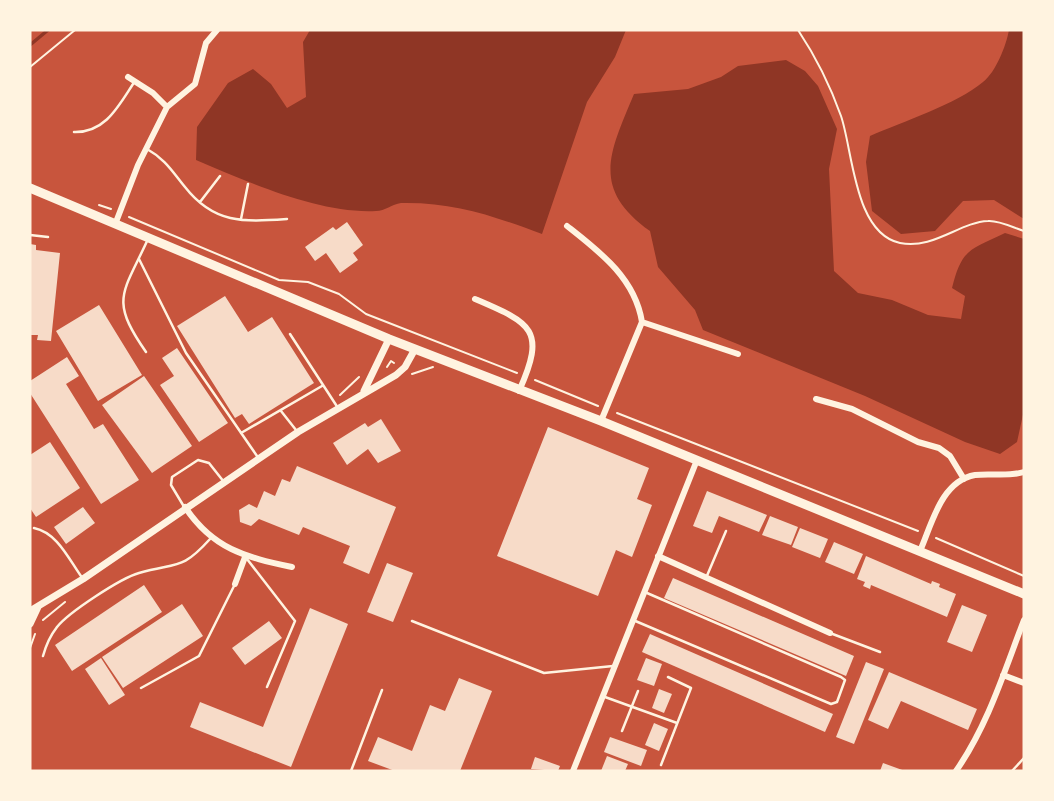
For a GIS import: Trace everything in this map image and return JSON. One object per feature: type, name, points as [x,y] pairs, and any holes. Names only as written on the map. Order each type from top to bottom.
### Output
[{"type":"main road","points":[[30,188],[118,217],[149,236],[389,339],[601,421],[1024,594]]},
{"type":"street","points":[[118,217],[167,107],[195,84],[206,43],[217,30]]},
{"type":"street","points":[[128,77],[153,93],[167,107]]},
{"type":"street","points":[[567,226],[622,275],[639,304],[642,322],[601,421]]},
{"type":"street","points":[[475,299],[511,314],[526,326],[534,341],[534,357],[519,391]]},
{"type":"street","points":[[642,322],[738,354]]},
{"type":"street","points":[[363,391],[389,339]]},
{"type":"street","points":[[30,611],[83,579],[298,432],[363,391],[396,375],[405,367],[415,349]]},
{"type":"street","points":[[816,399],[852,409],[918,442],[939,448],[958,466],[964,479]]},
{"type":"street","points":[[573,771],[696,460]]},
{"type":"street","points":[[920,551],[948,490],[964,479],[1024,472]]},
{"type":"street","points":[[185,508],[198,527],[211,538],[245,557],[292,567]]},
{"type":"street","points":[[658,556],[830,633]]},
{"type":"street","points":[[235,584],[245,557]]},
{"type":"street","points":[[30,624],[38,607]]},
{"type":"street","points":[[956,771],[975,744],[1024,620]]},
{"type":"street","points":[[1003,675],[1024,683]]},
{"type":"lane","points":[[74,132],[90,132],[106,121],[135,82]]},
{"type":"lane","points":[[147,149],[165,158],[186,189],[223,219],[254,222],[287,219]]},
{"type":"lane","points":[[200,202],[220,176]]},
{"type":"lane","points":[[241,219],[248,184]]},
{"type":"lane","points":[[30,235],[48,237]]},
{"type":"lane","points":[[146,352],[125,322],[122,306],[129,277],[149,236]]},
{"type":"lane","points":[[139,259],[186,353],[259,459]]},
{"type":"lane","points":[[290,334],[338,408]]},
{"type":"lane","points":[[241,433],[322,386]]},
{"type":"lane","points":[[281,411],[298,432]]},
{"type":"lane","points":[[185,508],[171,485],[172,477],[204,460],[224,482]]},
{"type":"lane","points":[[34,528],[43,530],[57,541],[83,579]]},
{"type":"lane","points":[[706,578],[726,531]]},
{"type":"lane","points":[[43,656],[48,641],[59,624],[80,609],[137,573],[190,561],[211,538]]},
{"type":"lane","points":[[245,557],[295,621],[267,687]]},
{"type":"lane","points":[[141,688],[199,656],[235,584]]},
{"type":"lane","points":[[633,620],[831,704],[837,702],[845,680],[841,677],[644,591]]},
{"type":"lane","points":[[412,621],[544,673],[613,666]]},
{"type":"lane","points":[[830,633],[880,652]]},
{"type":"lane","points":[[661,765],[691,688],[668,677]]},
{"type":"lane","points":[[351,771],[382,690]]},
{"type":"lane","points":[[622,732],[638,691]]},
{"type":"lane","points":[[602,695],[677,723]]},
{"type":"lane","points":[[1012,771],[1024,758]]},
{"type":"path","points":[[30,67],[75,30]]},
{"type":"path","points":[[798,30],[818,58],[842,118],[858,199],[881,232],[899,243],[927,242],[988,221],[1024,230]]},
{"type":"path","points":[[92,204],[118,217],[279,280],[308,282],[339,294],[366,314],[514,372]]},
{"type":"path","points":[[416,371],[433,367]]},
{"type":"path","points":[[542,383],[586,401]]},
{"type":"path","points":[[624,415],[914,530]]},
{"type":"path","points":[[944,543],[1024,576]]},
{"type":"shaded area","points":[[310,30],[626,30],[615,57],[587,102],[542,234],[490,216],[439,205],[401,203],[376,211],[331,207],[284,195],[196,160],[197,127],[228,83],[253,69],[271,84],[287,108],[306,97],[303,42]]},
{"type":"shaded area","points":[[1009,30],[1024,30],[1024,219],[994,200],[963,201],[935,231],[901,234],[872,211],[866,162],[870,136],[944,105],[983,82],[1000,58]]},
{"type":"shaded area","points":[[786,60],[805,71],[818,86],[837,129],[829,169],[834,271],[858,293],[892,300],[928,315],[961,319],[965,296],[952,288],[964,258],[975,247],[1005,233],[1024,239],[1024,410],[1017,442],[1000,454],[965,442],[865,396],[703,330],[695,310],[658,267],[650,231],[631,215],[619,200],[612,184],[610,168],[618,134],[634,94],[688,89],[721,77],[738,66]]},
{"type":"building","points":[[347,222],[363,245],[353,253],[358,260],[340,273],[326,253],[315,261],[305,247],[333,227],[336,230]]},
{"type":"building","points":[[30,244],[36,245],[36,250],[60,253],[51,341],[37,340],[38,335],[30,335]]},
{"type":"building","points":[[225,296],[248,332],[272,317],[314,383],[249,424],[242,414],[235,418],[177,326]]},
{"type":"building","points":[[99,305],[142,375],[98,401],[56,331]]},
{"type":"building","points":[[177,348],[228,423],[199,442],[160,385],[174,376],[162,358]]},
{"type":"building","points":[[67,357],[79,376],[66,384],[94,429],[103,424],[139,480],[101,504],[30,393],[30,381]]},
{"type":"building","points":[[144,376],[192,446],[152,473],[102,405]]},
{"type":"building","points":[[381,419],[401,451],[378,463],[368,449],[347,465],[333,443],[365,423],[368,427]]},
{"type":"building","points":[[548,427],[649,468],[637,499],[652,505],[632,557],[616,550],[598,596],[497,556]]},
{"type":"building","points":[[50,442],[80,488],[36,517],[30,508],[30,455]]},
{"type":"building","points":[[297,466],[396,507],[369,574],[343,563],[350,546],[303,527],[299,535],[259,519],[251,526],[240,522],[239,510],[249,504],[257,508],[264,491],[275,496],[282,479],[290,482]]},
{"type":"building","points":[[707,491],[767,515],[759,532],[719,516],[712,533],[693,526]]},
{"type":"building","points":[[83,507],[95,523],[66,544],[54,527]]},
{"type":"building","points":[[770,516],[798,527],[791,545],[762,535]]},
{"type":"building","points":[[800,528],[828,539],[820,558],[792,547]]},
{"type":"building","points":[[834,542],[863,554],[854,574],[825,562]]},
{"type":"building","points":[[866,556],[931,584],[932,581],[940,584],[939,587],[956,594],[947,617],[871,585],[870,589],[863,586],[865,582],[857,579]]},
{"type":"building","points":[[387,563],[413,573],[393,622],[367,612]]},
{"type":"building","points":[[673,578],[854,656],[846,676],[664,598]]},
{"type":"building","points":[[144,585],[162,612],[72,671],[55,645]]},
{"type":"building","points":[[182,604],[203,636],[123,688],[102,657]]},
{"type":"building","points":[[962,605],[987,615],[972,652],[947,642]]},
{"type":"building","points":[[310,608],[348,624],[291,767],[190,727],[200,702],[263,727]]},
{"type":"building","points":[[269,621],[282,638],[245,665],[232,648]]},
{"type":"building","points":[[650,634],[833,714],[825,732],[642,652]]},
{"type":"building","points":[[101,658],[125,695],[109,705],[85,669]]},
{"type":"building","points":[[646,658],[662,664],[654,686],[637,680]]},
{"type":"building","points":[[866,662],[884,669],[854,744],[836,737]]},
{"type":"building","points":[[889,672],[977,709],[968,730],[901,701],[888,729],[868,720]]},
{"type":"building","points":[[459,678],[492,691],[460,771],[395,771],[368,761],[378,737],[412,751],[430,705],[445,711]]},
{"type":"building","points":[[659,689],[672,694],[664,713],[652,708]]},
{"type":"building","points":[[654,723],[668,729],[659,751],[645,745]]},
{"type":"building","points":[[610,737],[647,750],[641,766],[604,752]]},
{"type":"building","points":[[607,756],[628,764],[625,771],[601,771]]},
{"type":"building","points":[[535,757],[560,766],[558,771],[531,769]]},
{"type":"building","points":[[883,763],[905,771],[880,771]]},
{"type":"waterway","points":[[30,45],[48,30]]}]
